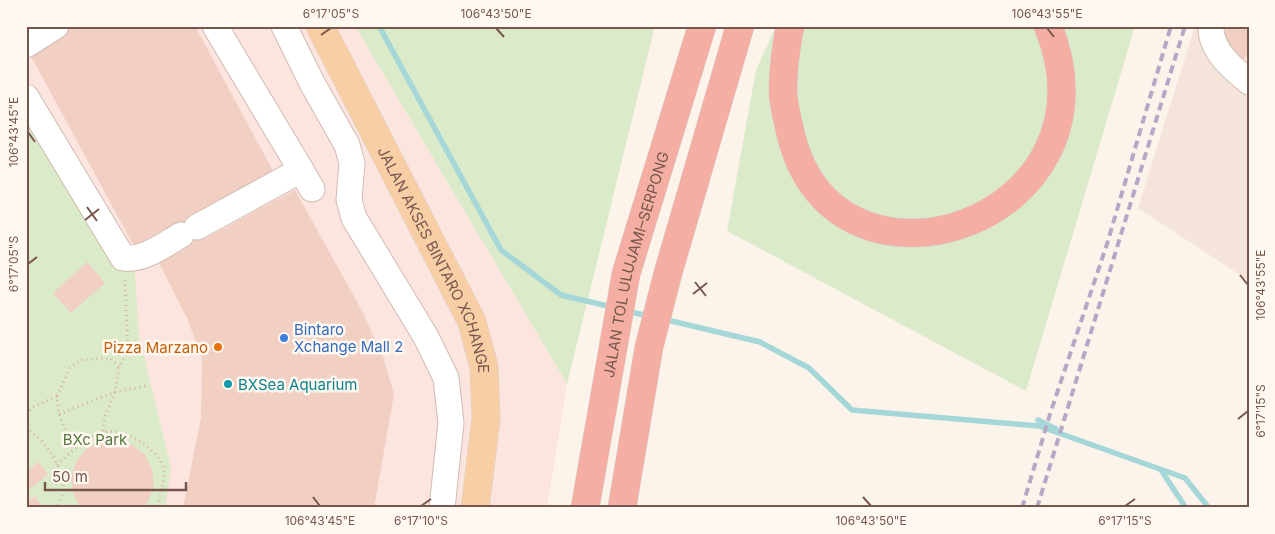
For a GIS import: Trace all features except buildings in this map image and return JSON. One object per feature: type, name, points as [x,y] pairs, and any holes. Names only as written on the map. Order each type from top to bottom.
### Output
[{"type":"highway","name":"JALAN TOL ULUJAMI–SERPONG","points":[[585,508],[613,339],[626,274],[702,26]]},
{"type":"highway","points":[[622,508],[649,347],[668,273],[740,26]]},
{"type":"highway","points":[[790,26],[785,56],[783,92],[796,154],[813,185],[836,208],[856,220],[895,232],[917,233],[948,230],[973,222],[995,210],[1015,195],[1034,173],[1051,145],[1058,124],[1062,102],[1061,66],[1048,26]]},
{"type":"main road","name":"JALAN AKSES BINTARO XCHANGE","points":[[320,26],[472,322],[484,367],[486,419],[475,508]]},
{"type":"street","points":[[26,45],[56,26]]},
{"type":"street","points":[[26,98],[123,258],[132,259],[146,254],[189,231],[306,180],[215,26]]},
{"type":"street","points":[[284,26],[312,83],[347,146],[352,163],[349,200],[354,218],[426,337],[446,378],[451,423],[442,508]]},
{"type":"street","points":[[1211,26],[1215,45],[1227,63],[1249,82]]},
{"type":"street","points":[[312,83],[341,66]]},
{"type":"path","points":[[103,432],[105,416],[116,392],[119,367],[128,351],[128,302],[123,258]]},
{"type":"path","points":[[73,448],[59,414],[57,396],[70,368],[80,360],[110,358],[119,367]]},
{"type":"path","points":[[59,414],[116,392],[146,386]]},
{"type":"path","points":[[26,414],[33,407],[57,396]]},
{"type":"path","points":[[26,428],[42,439],[57,464],[63,492],[58,508]]},
{"type":"path","points":[[57,464],[73,448],[103,432],[134,437],[158,456],[164,471],[158,508]]},
{"type":"shaded area","points":[[26,26],[355,26],[567,384],[547,508],[26,508]]},
{"type":"shaded area","points":[[1195,26],[1249,26],[1249,281],[1138,208]]},
{"type":"green space","points":[[355,26],[655,26],[567,384]]},
{"type":"green space","points":[[776,26],[1135,26],[1026,391],[727,231],[756,70]]},
{"type":"green space","name":"BXc Park","points":[[26,94],[134,260],[139,336],[171,467],[165,508],[26,508]]},
{"type":"waterway","points":[[379,26],[501,250],[561,295],[612,307]]},
{"type":"waterway","points":[[626,311],[649,316]]},
{"type":"waterway","points":[[663,319],[760,342],[809,368],[852,410],[1039,426],[1185,478],[1209,508]]},
{"type":"waterway","points":[[1038,420],[1056,429]]},
{"type":"waterway","points":[[1161,470],[1186,508]]},
{"type":"railway","points":[[1022,508],[1051,411],[1107,244],[1171,26]]},
{"type":"railway","points":[[1037,508],[1185,26]]},
{"type":"place","name":"Bintaro Xchange Mall 2","points":[[284,338]]},
{"type":"place","name":"Pizza Marzano","points":[[218,347]]},
{"type":"place","name":"BXSea Aquarium","points":[[228,384]]}]
